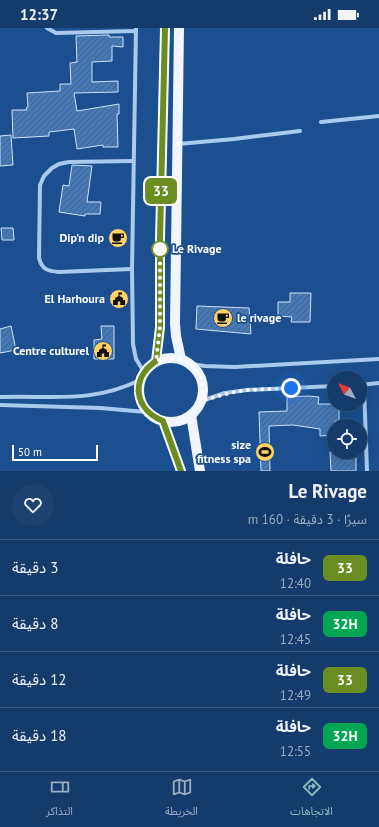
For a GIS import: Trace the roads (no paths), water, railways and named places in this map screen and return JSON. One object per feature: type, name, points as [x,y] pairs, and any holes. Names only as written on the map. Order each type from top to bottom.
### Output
[{"type":"main road","points":[[156,361],[160,327],[160,239],[165,28]]},
{"type":"main road","points":[[179,28],[175,323],[181,359]]},
{"type":"main road","points":[[172,357],[181,359],[191,364],[201,377],[203,393],[201,401],[197,409],[191,415],[177,422],[163,421],[154,418],[146,412],[139,396],[138,388],[142,376],[149,366],[156,361],[172,357]]},
{"type":"main road","points":[[191,415],[200,471]]},
{"type":"main road","points":[[163,421],[181,471]]},
{"type":"street","points":[[0,397],[61,397],[97,395],[120,389],[142,376],[133,344],[133,161],[136,30],[56,32],[47,28]]},
{"type":"street","points":[[321,122],[379,116]]},
{"type":"street","points":[[178,144],[300,131]]},
{"type":"street","points":[[132,269],[51,272],[45,269],[41,265],[39,258],[39,196],[40,185],[44,176],[52,168],[59,164],[69,162],[133,161]]},
{"type":"street","points":[[191,364],[235,367],[379,360]]},
{"type":"street","points":[[367,384],[379,383]]},
{"type":"street","points":[[201,401],[226,393],[247,390],[327,386]]},
{"type":"street","points":[[7,397],[7,405]]},
{"type":"street","points":[[0,405],[100,408],[146,412]]},
{"type":"street","points":[[363,411],[366,471]]},
{"type":"place","name":"Dip'n dip","points":[[118,238]]},
{"type":"place","name":"Le Rivage","points":[[160,249]]},
{"type":"place","name":"El Harhoura","points":[[119,299]]},
{"type":"place","name":"le rivage","points":[[223,318]]},
{"type":"place","name":"Centre culturel","points":[[103,351]]},
{"type":"place","name":"size fitness spa","points":[[265,452]]}]
